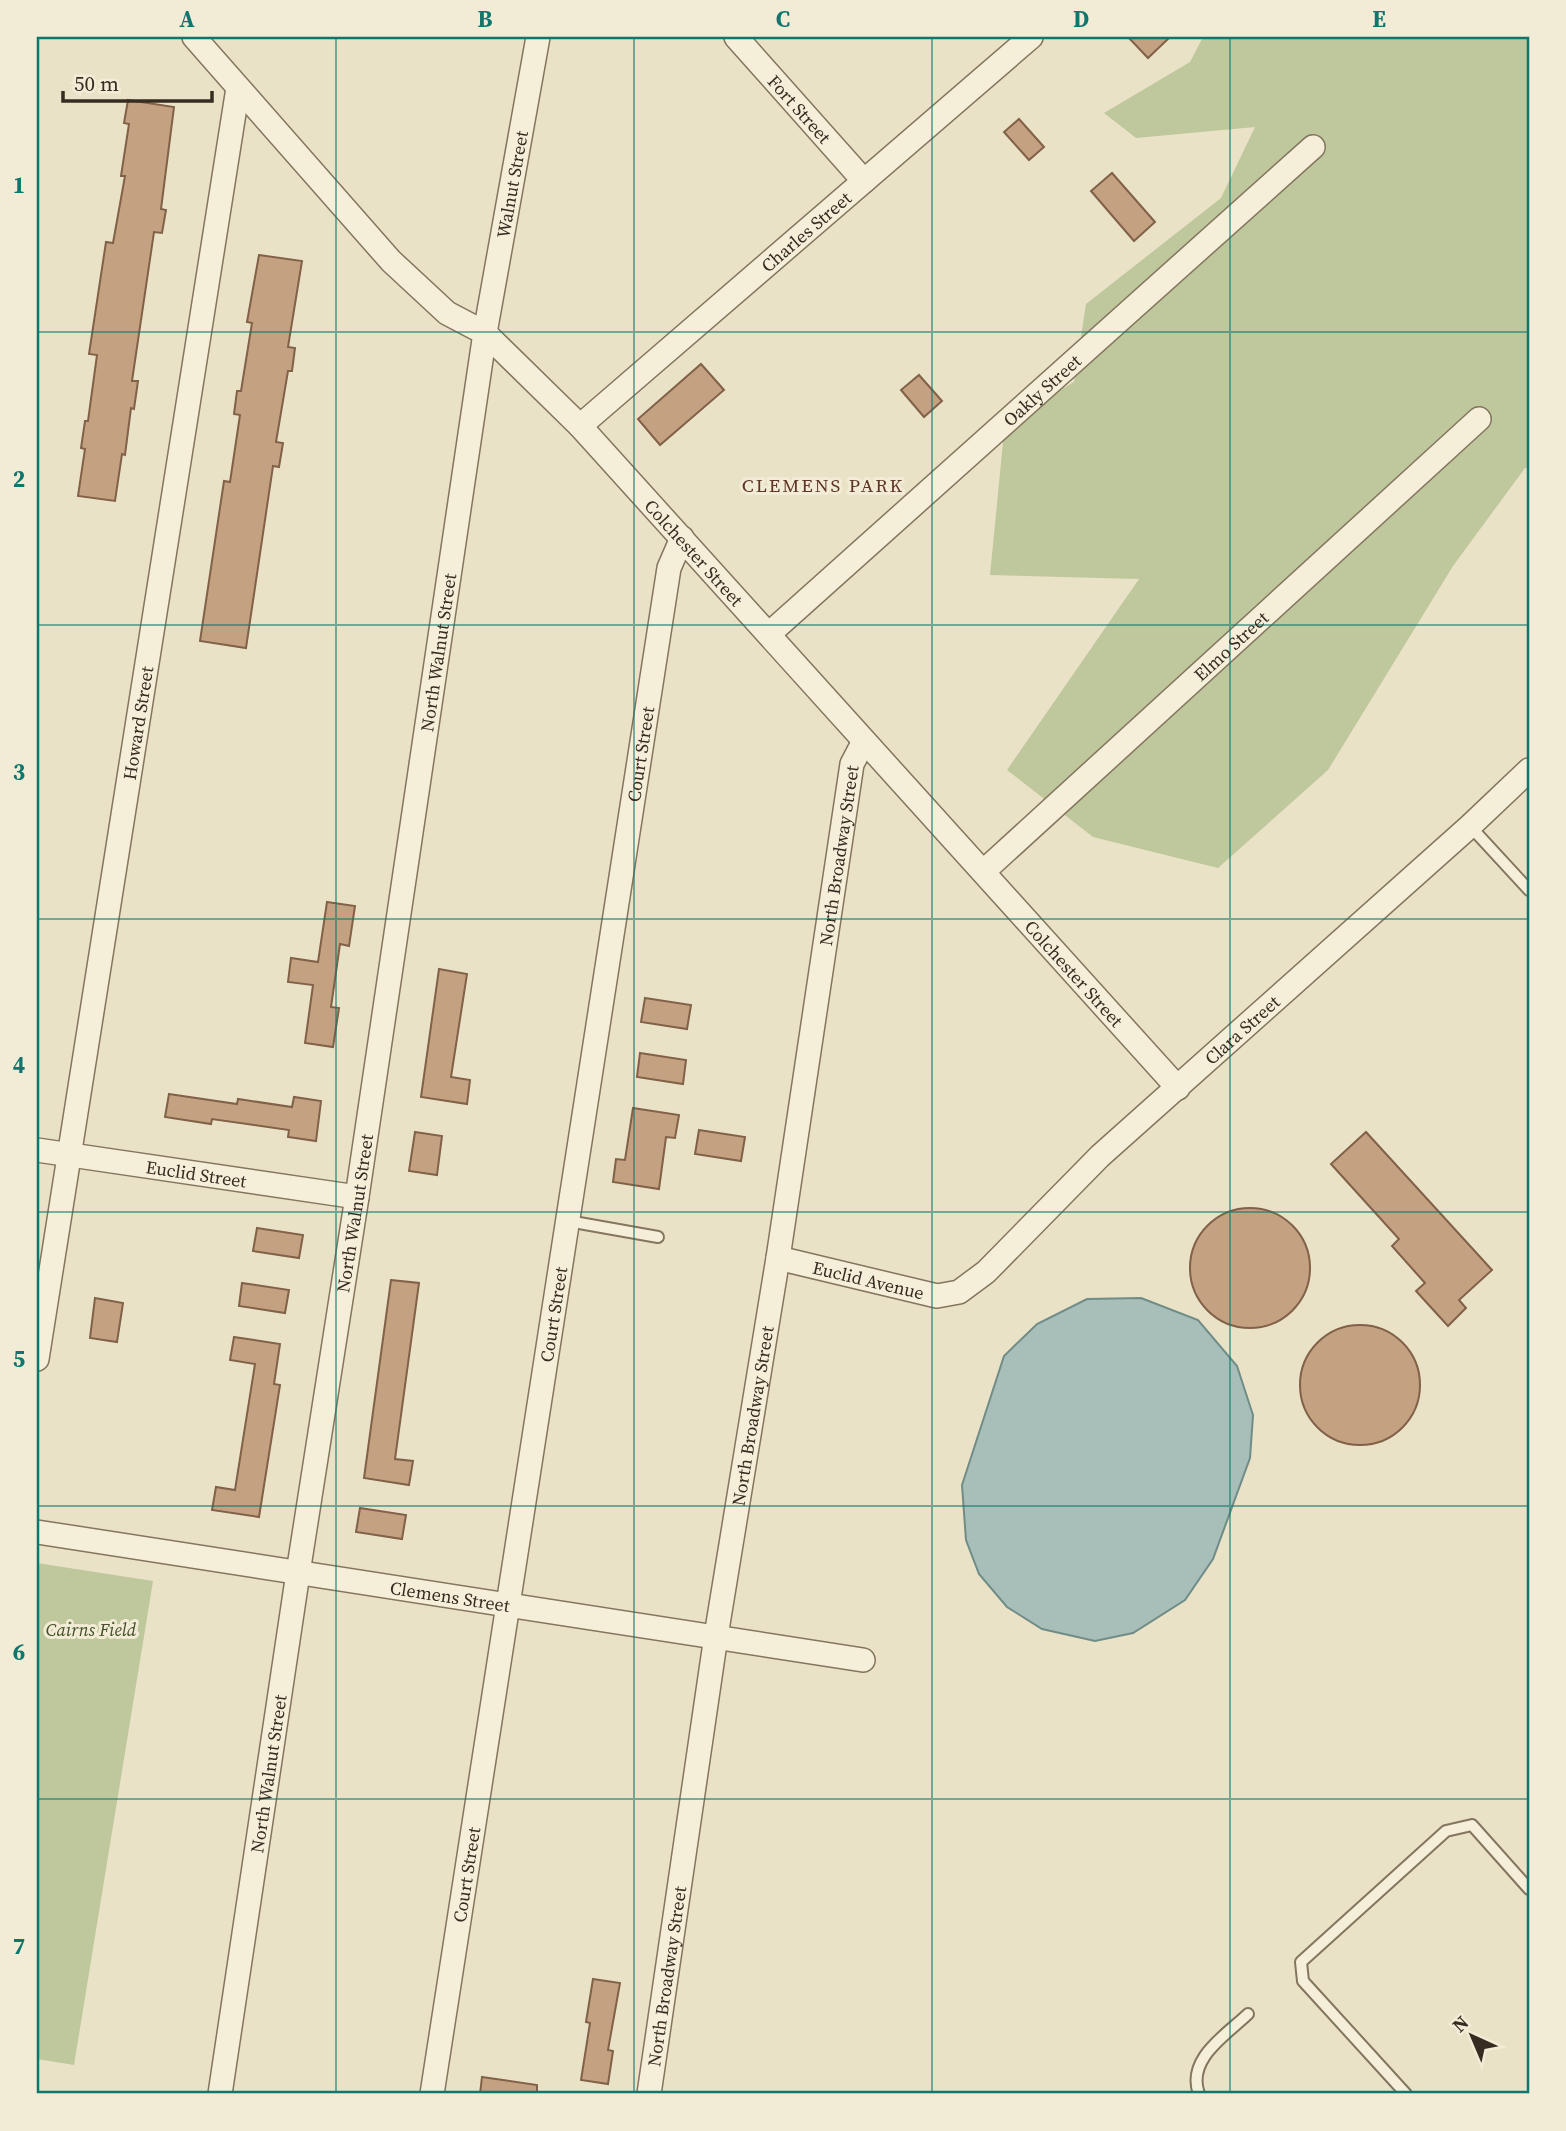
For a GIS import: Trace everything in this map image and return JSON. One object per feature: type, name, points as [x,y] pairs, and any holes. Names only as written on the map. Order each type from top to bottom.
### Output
[{"type":"street","name":"Colchester Street","points":[[194,37],[391,261],[447,313],[485,333],[580,426],[1178,1088]]},
{"type":"street","name":"Walnut Street","points":[[485,333],[538,37]]},
{"type":"street","name":"Fort Street","points":[[736,37],[864,181]]},
{"type":"street","name":"Charles Street","points":[[580,426],[1031,37]]},
{"type":"street","name":"Howard Street","points":[[37,1359],[238,88]]},
{"type":"street","name":"Oakly Street","points":[[769,634],[1313,147]]},
{"type":"street","name":"North Walnut Street","points":[[220,2094],[485,333]]},
{"type":"street","name":"Elmo Street","points":[[984,871],[1479,419]]},
{"type":"street","name":"Court Street","points":[[432,2094],[669,568],[682,538]]},
{"type":"street","name":"North Broadway Street","points":[[649,2094],[716,1636],[778,1258],[852,764],[864,741]]},
{"type":"street","name":"Clara Street","points":[[960,1292],[986,1272],[1100,1156],[1470,826],[1529,770]]},
{"type":"street","name":"Euclid Street","points":[[37,1150],[357,1197]]},
{"type":"street","name":"Euclid Avenue","points":[[778,1258],[937,1296],[960,1292]]},
{"type":"street","name":"Clemens Street","points":[[37,1532],[863,1660]]},
{"type":"lane","points":[[1470,826],[1529,890]]},
{"type":"lane","points":[[568,1221],[658,1237]]},
{"type":"lane","points":[[1406,2094],[1303,1981],[1301,1962],[1446,1831],[1472,1825],[1529,1889]]},
{"type":"lane","points":[[1199,2094],[1196,2087],[1196,2069],[1203,2057],[1248,2014]]},
{"type":"green space","points":[[1203,37],[1529,37],[1529,468],[1525,468],[1453,566],[1328,770],[1218,868],[1093,837],[1007,770],[1139,579],[990,575],[1005,422],[1074,382],[1086,304],[1221,198],[1255,127],[1136,138],[1104,113],[1190,62]]},
{"type":"green space","name":"Cairns Field","points":[[37,1563],[153,1581],[74,2065],[37,2059]]},
{"type":"water","points":[[1141,1298],[1198,1320],[1237,1366],[1253,1415],[1250,1458],[1213,1559],[1185,1600],[1133,1633],[1095,1641],[1042,1629],[1007,1607],[979,1574],[966,1540],[962,1485],[1004,1356],[1037,1324],[1087,1299]]},
{"type":"building","points":[[1128,37],[1170,37],[1148,58]]},
{"type":"building","points":[[128,100],[174,107],[161,209],[166,210],[162,233],[154,232],[132,381],[138,381],[134,409],[131,408],[115,501],[78,496],[85,449],[81,448],[85,421],[88,421],[97,355],[89,354],[106,242],[113,243],[125,176],[121,176],[129,124],[124,123]]},
{"type":"building","points":[[1019,119],[1044,147],[1029,160],[1004,132]]},
{"type":"building","points":[[1112,173],[1155,222],[1134,241],[1091,191]]},
{"type":"building","points":[[259,255],[302,261],[288,347],[295,348],[292,371],[288,371],[276,442],[283,443],[279,467],[273,466],[246,648],[200,641],[224,481],[230,482],[240,415],[234,414],[237,391],[241,391],[252,323],[247,322]]},
{"type":"building","points":[[701,364],[724,390],[660,445],[638,419]]},
{"type":"building","points":[[919,375],[942,401],[924,417],[901,390]]},
{"type":"building","points":[[327,902],[355,906],[349,946],[340,944],[331,1007],[339,1008],[333,1047],[305,1043],[313,985],[288,982],[291,958],[318,962]]},
{"type":"building","points":[[439,969],[467,974],[451,1077],[470,1080],[467,1104],[421,1097]]},
{"type":"building","points":[[645,998],[691,1005],[687,1029],[641,1022]]},
{"type":"building","points":[[640,1053],[686,1060],[683,1084],[637,1077]]},
{"type":"building","points":[[169,1094],[237,1104],[238,1099],[292,1107],[294,1097],[321,1101],[316,1141],[288,1137],[289,1130],[212,1119],[211,1124],[165,1117]]},
{"type":"building","points":[[633,1108],[679,1115],[675,1138],[666,1137],[659,1189],[613,1182],[616,1159],[625,1160]]},
{"type":"building","points":[[699,1130],[745,1137],[741,1161],[695,1154]]},
{"type":"building","points":[[415,1132],[442,1136],[437,1175],[409,1171]]},
{"type":"building","points":[[1366,1132],[1492,1270],[1459,1300],[1466,1308],[1448,1326],[1416,1291],[1425,1283],[1392,1246],[1399,1239],[1331,1164]]},
{"type":"building","points":[[1250,1208],[1273,1213],[1292,1226],[1305,1245],[1310,1268],[1305,1291],[1292,1310],[1273,1323],[1250,1328],[1227,1323],[1208,1310],[1195,1291],[1190,1268],[1195,1245],[1208,1226],[1227,1213]]},
{"type":"building","points":[[257,1228],[303,1235],[299,1258],[253,1251]]},
{"type":"building","points":[[391,1280],[419,1283],[395,1459],[413,1461],[409,1485],[364,1478]]},
{"type":"building","points":[[242,1283],[289,1290],[285,1313],[239,1306]]},
{"type":"building","points":[[95,1298],[123,1303],[117,1342],[90,1338]]},
{"type":"building","points":[[1360,1325],[1383,1330],[1402,1343],[1415,1362],[1420,1385],[1415,1408],[1402,1427],[1383,1440],[1360,1445],[1337,1440],[1318,1427],[1305,1408],[1300,1385],[1305,1362],[1318,1343],[1337,1330]]},
{"type":"building","points":[[234,1337],[280,1344],[274,1384],[280,1385],[259,1517],[212,1510],[216,1487],[235,1490],[255,1364],[230,1360]]},
{"type":"building","points":[[360,1508],[406,1515],[402,1539],[356,1532]]},
{"type":"building","points":[[593,1979],[620,1983],[608,2050],[613,2051],[608,2084],[581,2080],[590,2023],[586,2022]]},
{"type":"building","points":[[482,2077],[537,2085],[537,2094],[480,2094]]},
{"type":"district","name":"CLEMENS PARK","points":[[823,485]]}]
